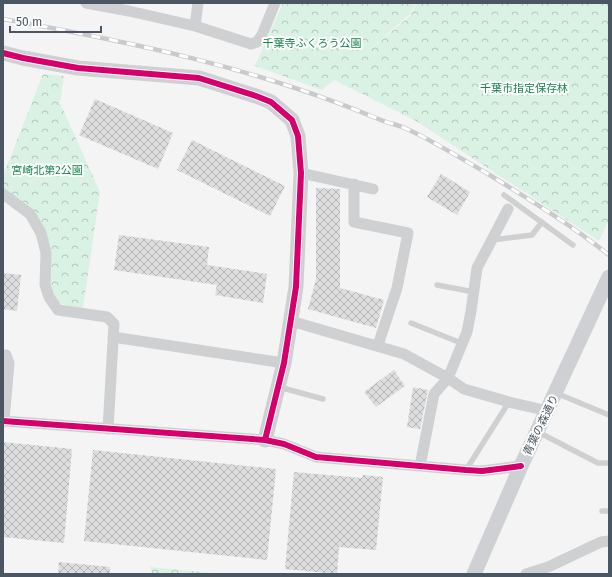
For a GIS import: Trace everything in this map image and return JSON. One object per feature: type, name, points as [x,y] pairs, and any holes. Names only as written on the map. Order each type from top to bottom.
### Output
[{"type":"street","points":[[86,3],[130,7],[251,44],[257,42],[262,35],[275,3]]},
{"type":"street","points":[[195,26],[198,3]]},
{"type":"street","points":[[3,52],[23,58],[78,68],[199,78],[271,102],[292,120],[298,136],[301,173],[296,287],[284,363],[265,440]]},
{"type":"street","points":[[301,173],[373,189]]},
{"type":"street","points":[[354,184],[354,222],[408,233],[397,288],[378,345]]},
{"type":"street","points":[[3,194],[30,214],[41,232],[46,253],[45,285],[49,297],[58,310],[107,317],[114,324],[108,429]]},
{"type":"street","points":[[420,466],[434,394],[448,378],[466,332],[477,268],[508,209]]},
{"type":"street","name":"青葉の森通り","points":[[474,574],[521,466],[609,278]]},
{"type":"street","points":[[291,321],[378,345],[404,354],[448,378],[464,389],[548,411]]},
{"type":"street","points":[[113,337],[284,363]]},
{"type":"street","points":[[3,355],[6,355],[9,363],[4,421],[265,440],[284,444],[316,457],[482,471],[521,466]]},
{"type":"street","points":[[526,574],[552,571],[601,542],[609,541]]},
{"type":"lane","points":[[504,195],[573,245]]},
{"type":"lane","points":[[492,240],[532,235],[542,222]]},
{"type":"lane","points":[[437,285],[474,292]]},
{"type":"lane","points":[[411,323],[461,343]]},
{"type":"lane","points":[[278,386],[323,399]]},
{"type":"lane","points":[[556,393],[609,415]]},
{"type":"lane","points":[[466,470],[509,402]]},
{"type":"lane","points":[[538,432],[598,463],[609,463]]},
{"type":"lane","points":[[602,511],[609,511]]},
{"type":"green space","name":"千葉市指定保存林","points":[[283,3],[416,3],[410,14],[358,60],[410,16],[417,3],[609,3],[609,219],[599,241],[416,121],[334,80],[322,90],[255,66]]},
{"type":"green space","name":"宮崎北第2公園","points":[[43,74],[64,76],[60,103],[100,192],[83,308],[67,306],[58,300],[53,294],[50,287],[50,252],[47,234],[33,211],[19,199],[3,189],[3,176]]},
{"type":"green space","points":[[150,567],[224,574],[152,574]]},
{"type":"building","points":[[95,99],[173,133],[158,169],[79,135]]},
{"type":"building","points":[[192,140],[285,186],[270,216],[177,170]]},
{"type":"building","points":[[441,174],[470,192],[457,215],[427,197]]},
{"type":"building","points":[[316,188],[340,189],[340,288],[384,300],[376,328],[308,309],[316,279]]},
{"type":"building","points":[[119,235],[209,247],[207,265],[267,274],[263,303],[215,295],[217,285],[114,270]]},
{"type":"building","points":[[3,273],[21,275],[17,311],[3,309]]},
{"type":"building","points":[[394,370],[405,386],[376,407],[364,392]]},
{"type":"building","points":[[413,387],[428,390],[420,429],[407,427]]},
{"type":"building","points":[[3,442],[72,449],[64,543],[3,537]]},
{"type":"building","points":[[93,450],[276,469],[267,560],[84,541]]},
{"type":"building","points":[[294,472],[362,478],[363,475],[383,477],[376,550],[339,547],[337,574],[285,569]]},
{"type":"building","points":[[59,562],[110,567],[110,574],[58,574]]},
{"type":"railway","points":[[3,19],[98,37],[192,58],[331,100],[380,120],[403,127],[428,139],[519,193],[565,223],[609,255]]},
{"type":"cycle path","points":[[3,53],[78,68],[199,78],[271,102],[292,120],[298,136],[301,173],[296,287],[284,363],[265,440]]},
{"type":"cycle path","points":[[3,421],[265,440],[284,444],[316,457],[482,471],[521,466]]},
{"type":"park label","name":"千葉寺ふくろう公園","points":[[312,43]]}]
